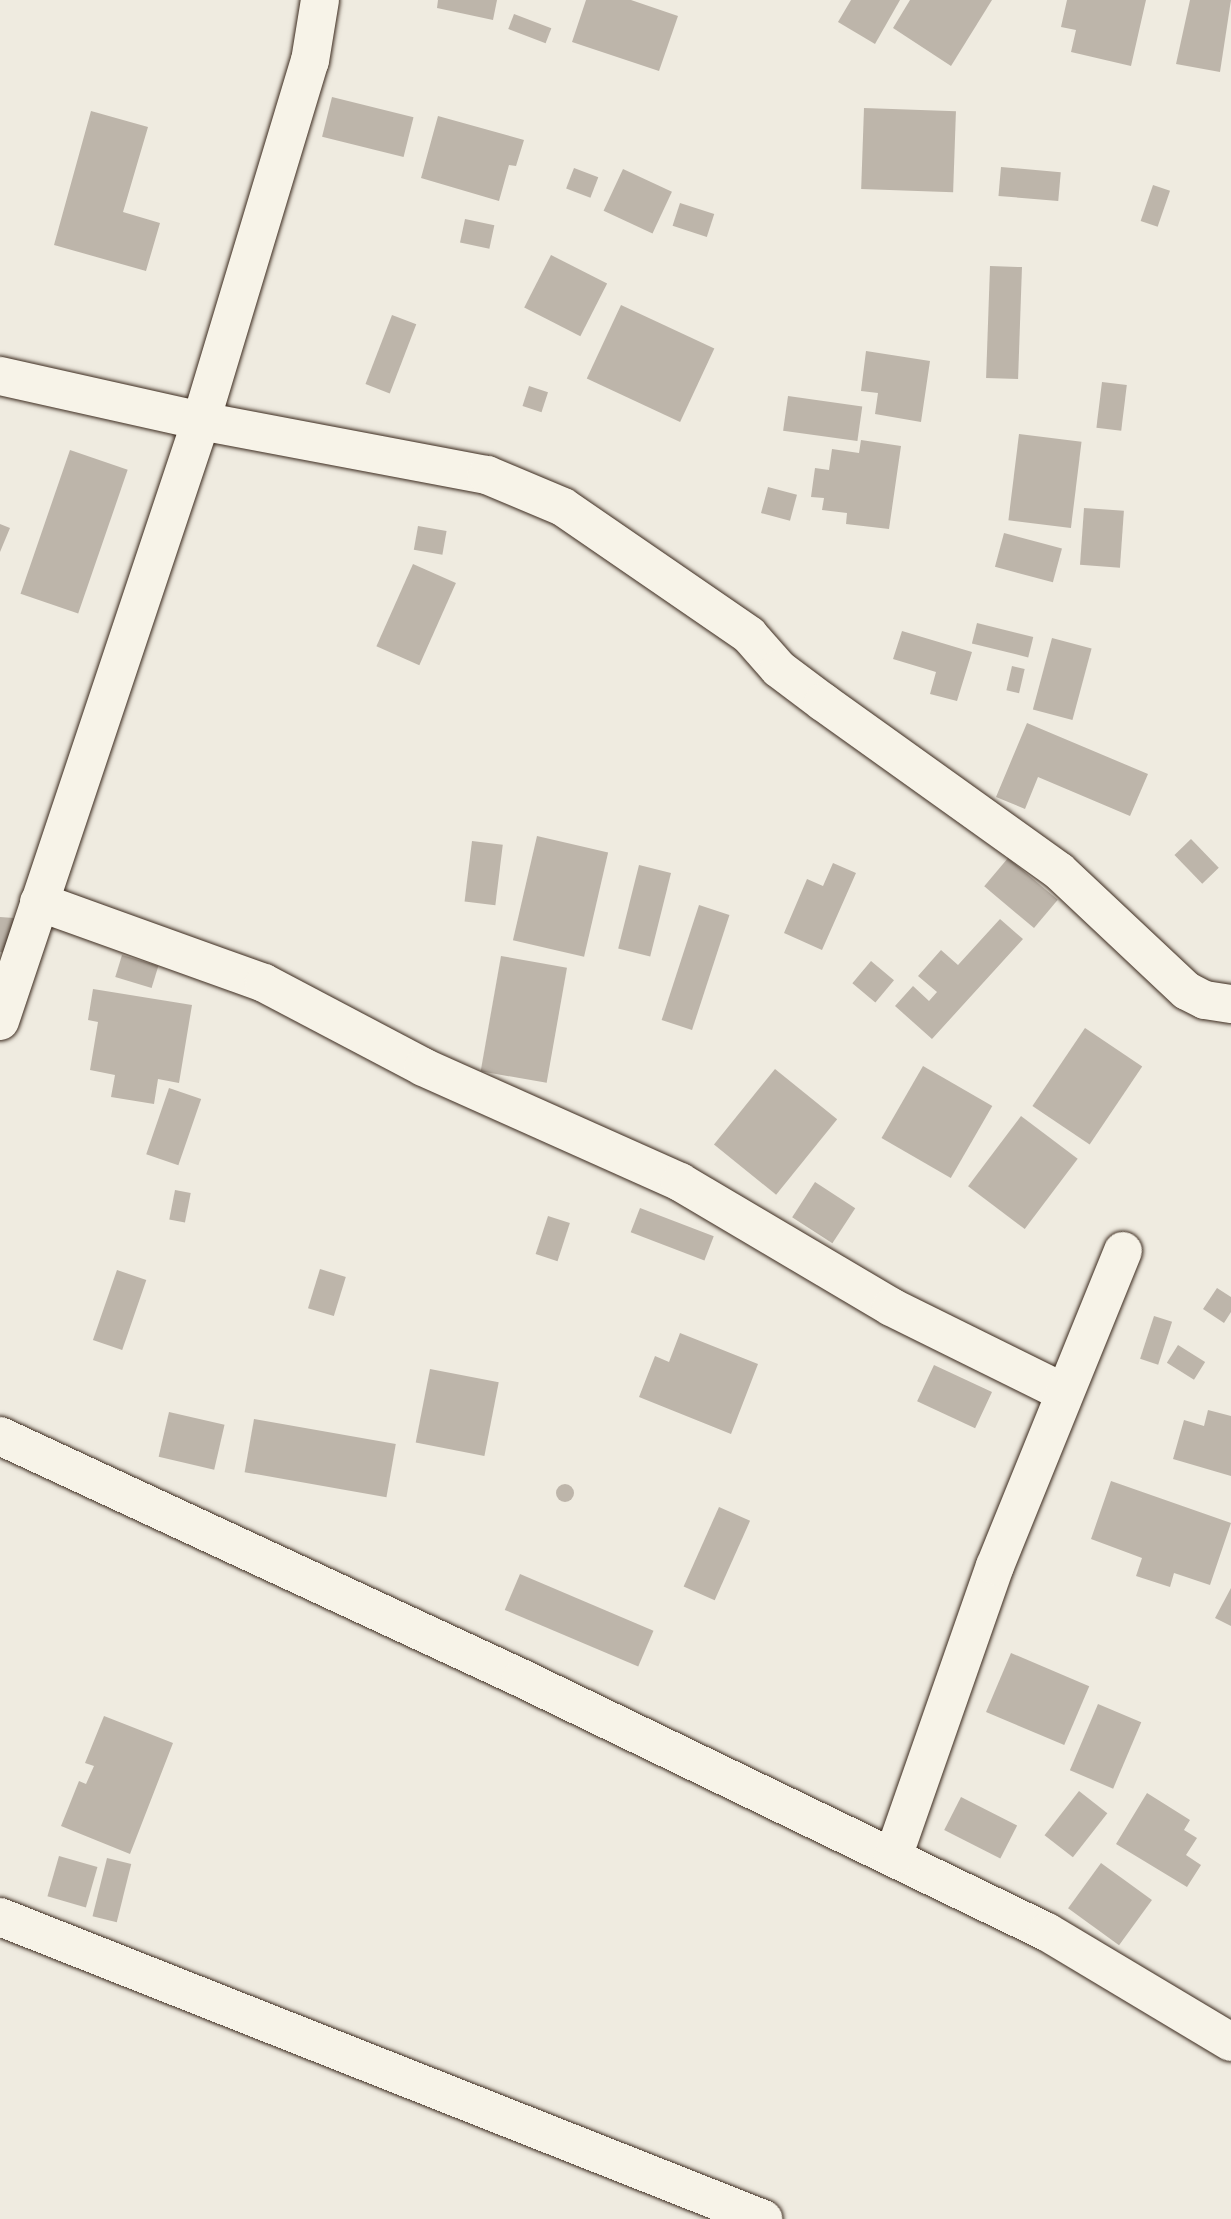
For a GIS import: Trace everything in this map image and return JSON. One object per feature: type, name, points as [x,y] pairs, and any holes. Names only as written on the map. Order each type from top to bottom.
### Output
[{"type":"street","points":[[0,1021],[201,421],[310,61],[320,0]]},
{"type":"street","points":[[0,376],[201,421],[487,475],[563,508],[749,635],[779,669],[1059,871],[1187,991],[1205,1000],[1231,1004]]},
{"type":"street","points":[[39,902],[264,983],[423,1067],[680,1182],[891,1307],[1063,1392]]},
{"type":"street","points":[[893,1857],[995,1566],[1063,1392],[1123,1251]]},
{"type":"street","points":[[0,1436],[1047,1932],[1231,2042]]},
{"type":"street","points":[[0,1917],[763,2219]]},
{"type":"building","points":[[438,0],[497,0],[493,20],[437,8]]},
{"type":"building","points":[[586,0],[631,0],[678,16],[659,71],[572,42]]},
{"type":"building","points":[[851,0],[900,0],[875,44],[838,22]]},
{"type":"building","points":[[910,0],[992,0],[951,66],[893,28]]},
{"type":"building","points":[[1067,0],[1146,0],[1131,66],[1071,52],[1076,30],[1061,27]]},
{"type":"building","points":[[1190,0],[1231,0],[1220,72],[1176,64]]},
{"type":"building","points":[[514,14],[551,28],[546,43],[508,29]]},
{"type":"building","points":[[332,97],[414,117],[404,157],[322,137]]},
{"type":"building","points":[[864,108],[956,111],[953,192],[861,189]]},
{"type":"building","points":[[91,111],[148,127],[123,212],[160,223],[146,271],[54,245]]},
{"type":"building","points":[[438,116],[524,140],[516,166],[509,165],[499,201],[421,178]]},
{"type":"building","points":[[1001,167],[1061,172],[1058,201],[998,196]]},
{"type":"building","points":[[574,168],[598,177],[590,198],[566,189]]},
{"type":"building","points":[[623,169],[672,192],[653,234],[604,211]]},
{"type":"building","points":[[1153,185],[1170,191],[1158,227],[1141,221]]},
{"type":"building","points":[[680,203],[714,214],[707,237],[673,226]]},
{"type":"building","points":[[465,219],[494,225],[489,249],[460,242]]},
{"type":"building","points":[[551,255],[607,284],[580,336],[524,308]]},
{"type":"building","points":[[990,266],[1022,267],[1018,379],[986,378]]},
{"type":"building","points":[[621,305],[714,349],[680,422],[587,378]]},
{"type":"building","points":[[392,315],[416,324],[390,393],[365,384]]},
{"type":"building","points":[[866,351],[930,361],[921,422],[875,414],[878,393],[861,391]]},
{"type":"building","points":[[1102,382],[1127,385],[1121,431],[1096,428]]},
{"type":"building","points":[[529,386],[548,392],[542,412],[523,406]]},
{"type":"building","points":[[788,396],[862,406],[857,441],[783,431]]},
{"type":"building","points":[[1019,434],[1082,442],[1071,528],[1008,520]]},
{"type":"building","points":[[861,440],[901,446],[889,529],[846,524],[847,513],[822,510],[824,498],[811,497],[815,468],[829,470],[832,449],[859,453]]},
{"type":"building","points":[[70,450],[128,470],[78,614],[21,594]]},
{"type":"building","points":[[768,487],[797,495],[790,521],[761,513]]},
{"type":"building","points":[[1084,508],[1124,511],[1120,568],[1080,565]]},
{"type":"building","points":[[0,524],[10,528],[0,552]]},
{"type":"building","points":[[418,526],[447,531],[442,555],[414,550]]},
{"type":"building","points":[[1004,533],[1062,549],[1053,582],[995,567]]},
{"type":"building","points":[[413,564],[456,583],[419,665],[376,646]]},
{"type":"building","points":[[977,623],[1033,637],[1028,657],[972,643]]},
{"type":"building","points":[[902,631],[972,652],[957,701],[930,694],[936,672],[893,659]]},
{"type":"building","points":[[1052,638],[1092,649],[1072,720],[1033,709]]},
{"type":"building","points":[[1012,666],[1025,669],[1019,693],[1006,690]]},
{"type":"building","points":[[1027,723],[1148,774],[1130,816],[1038,777],[1025,809],[996,797]]},
{"type":"building","points":[[537,836],[608,852],[584,957],[513,940]]},
{"type":"building","points":[[1191,839],[1219,868],[1202,884],[1174,855]]},
{"type":"building","points":[[472,841],[503,845],[495,905],[465,902]]},
{"type":"building","points":[[1008,858],[1058,900],[1034,928],[984,886]]},
{"type":"building","points":[[833,863],[856,873],[822,950],[784,933],[807,879],[823,886]]},
{"type":"building","points":[[639,865],[671,873],[650,956],[618,948]]},
{"type":"building","points":[[699,905],[729,915],[692,1030],[662,1020]]},
{"type":"building","points":[[0,917],[14,918],[11,953],[0,952]]},
{"type":"building","points":[[1000,919],[1023,939],[932,1039],[895,1006],[913,986],[929,1001],[937,992],[918,976],[941,950],[958,965]]},
{"type":"building","points":[[122,955],[158,966],[152,988],[115,977]]},
{"type":"building","points":[[501,956],[567,968],[547,1083],[481,1071]]},
{"type":"building","points":[[871,961],[894,980],[875,1002],[852,983]]},
{"type":"building","points":[[93,989],[192,1005],[179,1083],[158,1079],[154,1104],[111,1097],[115,1075],[90,1070],[98,1022],[88,1020]]},
{"type":"building","points":[[1085,1028],[1142,1067],[1090,1145],[1032,1106]]},
{"type":"building","points":[[923,1066],[992,1106],[951,1178],[882,1138]]},
{"type":"building","points":[[775,1069],[837,1119],[776,1195],[714,1144]]},
{"type":"building","points":[[169,1088],[201,1099],[178,1165],[146,1154]]},
{"type":"building","points":[[1021,1116],[1078,1159],[1025,1229],[968,1186]]},
{"type":"building","points":[[815,1182],[855,1208],[832,1243],[792,1217]]},
{"type":"building","points":[[175,1190],[191,1193],[185,1223],[169,1219]]},
{"type":"building","points":[[640,1208],[714,1236],[704,1261],[631,1232]]},
{"type":"building","points":[[548,1216],[570,1223],[558,1261],[536,1254]]},
{"type":"building","points":[[320,1269],[346,1277],[334,1316],[308,1308]]},
{"type":"building","points":[[117,1270],[146,1280],[122,1350],[93,1340]]},
{"type":"building","points":[[1217,1288],[1231,1297],[1231,1312],[1224,1323],[1203,1309]]},
{"type":"building","points":[[1154,1316],[1172,1322],[1158,1365],[1140,1359]]},
{"type":"building","points":[[680,1333],[758,1364],[731,1434],[639,1397],[655,1356],[669,1362]]},
{"type":"building","points":[[1178,1345],[1205,1362],[1194,1380],[1167,1363]]},
{"type":"building","points":[[934,1365],[992,1392],[975,1428],[917,1401]]},
{"type":"building","points":[[430,1369],[499,1382],[484,1456],[416,1443]]},
{"type":"building","points":[[1208,1410],[1231,1416],[1231,1476],[1173,1459],[1184,1420],[1204,1426]]},
{"type":"building","points":[[169,1412],[225,1425],[214,1470],[159,1457]]},
{"type":"building","points":[[254,1419],[396,1444],[386,1497],[245,1472]]},
{"type":"building","points":[[1111,1481],[1231,1523],[1210,1585],[1174,1573],[1170,1587],[1136,1576],[1142,1558],[1091,1539]]},
{"type":"building","points":[[561,1484],[569,1484],[574,1493],[572,1500],[561,1502],[556,1497],[556,1489]]},
{"type":"building","points":[[719,1507],[750,1521],[715,1600],[684,1586]]},
{"type":"building","points":[[520,1574],[653,1631],[638,1667],[505,1610]]},
{"type":"building","points":[[1231,1588],[1231,1626],[1215,1618]]},
{"type":"building","points":[[1011,1653],[1089,1686],[1064,1745],[986,1712]]},
{"type":"building","points":[[1098,1704],[1141,1722],[1113,1789],[1070,1770]]},
{"type":"building","points":[[104,1716],[173,1743],[130,1854],[61,1826],[79,1781],[86,1784],[94,1766],[85,1763]]},
{"type":"building","points":[[1079,1791],[1107,1813],[1073,1857],[1045,1835]]},
{"type":"building","points":[[1147,1793],[1190,1820],[1184,1830],[1197,1838],[1186,1855],[1201,1865],[1187,1887],[1116,1844]]},
{"type":"building","points":[[961,1797],[1017,1826],[1000,1859],[944,1830]]},
{"type":"building","points":[[59,1856],[97,1867],[86,1907],[47,1896]]},
{"type":"building","points":[[107,1858],[131,1864],[117,1922],[92,1916]]},
{"type":"building","points":[[1101,1863],[1152,1900],[1119,1945],[1068,1908]]}]
